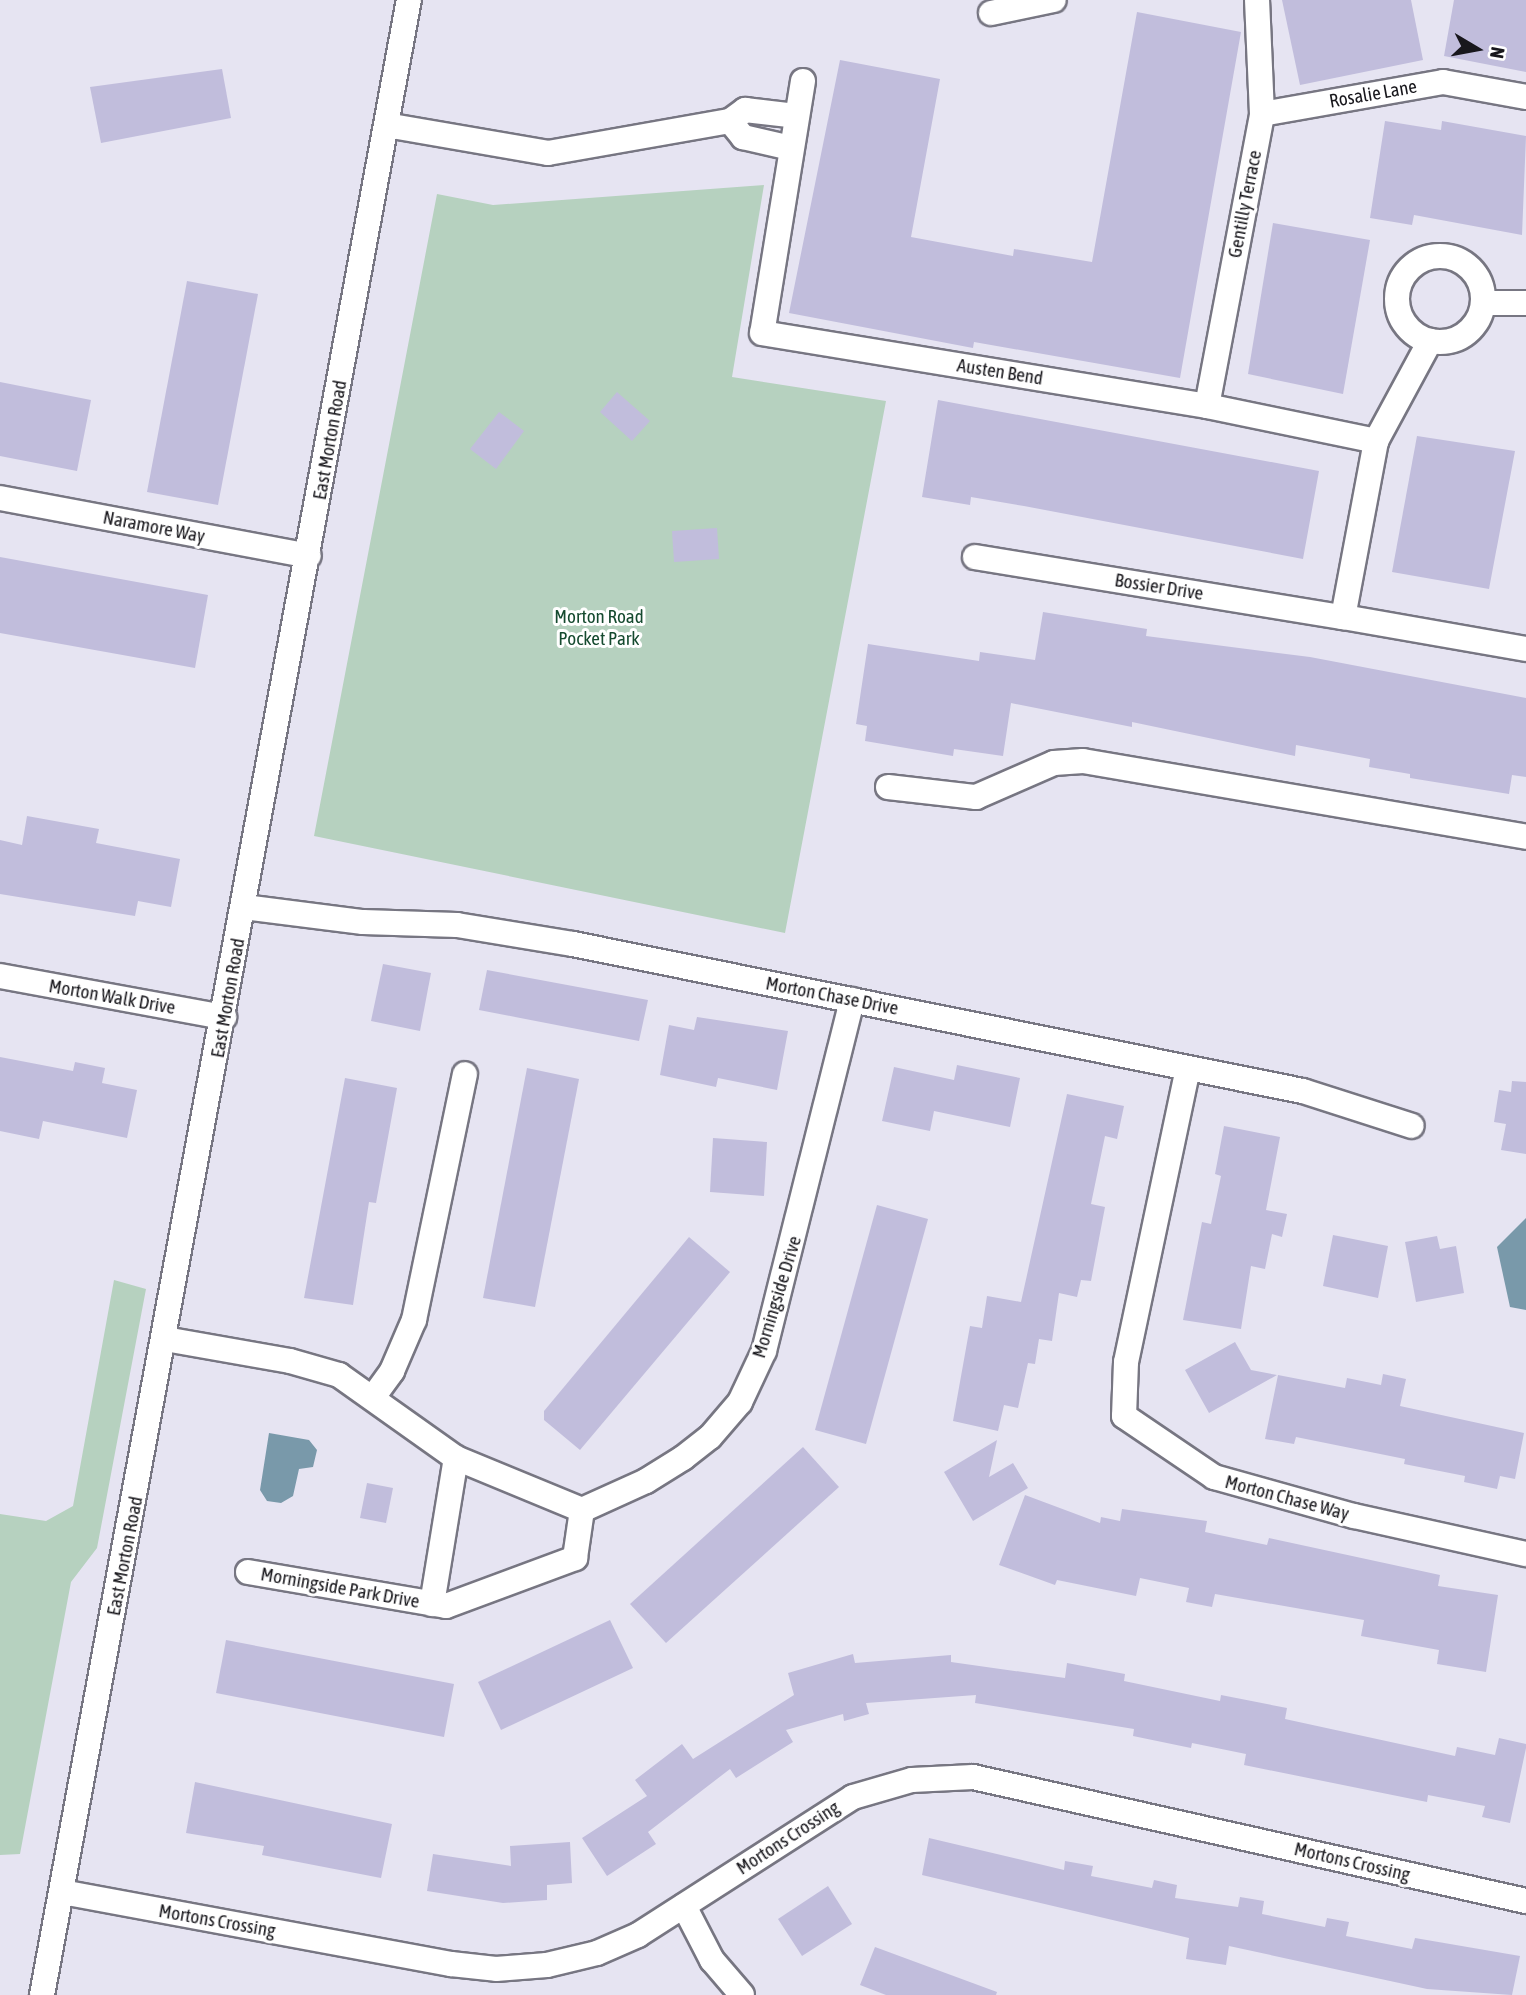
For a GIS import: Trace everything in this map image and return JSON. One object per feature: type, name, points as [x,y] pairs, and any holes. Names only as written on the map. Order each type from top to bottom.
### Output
[{"type":"street","name":"East Morton Road","points":[[42,1995],[165,1339],[409,0]]},
{"type":"street","points":[[991,13],[1054,0]]},
{"type":"street","name":"Gentilly Terrace","points":[[1207,406],[1262,114],[1257,0]]},
{"type":"street","name":"Austen Bend","points":[[803,81],[762,333],[1207,406],[1376,441]]},
{"type":"street","name":"Rosalie Lane","points":[[1262,114],[1443,82],[1526,97]]},
{"type":"street","points":[[386,125],[548,153],[730,121],[745,110],[796,116]]},
{"type":"street","points":[[730,121],[743,137],[791,148]]},
{"type":"street","points":[[1453,257],[1467,264],[1483,288],[1484,303],[1469,332],[1456,340],[1430,341],[1409,330],[1397,301],[1399,284],[1419,260],[1453,257]]},
{"type":"street","points":[[1484,303],[1526,303]]},
{"type":"street","points":[[1343,617],[1376,441],[1430,341]]},
{"type":"street","name":"Naramore Way","points":[[0,498],[309,556]]},
{"type":"street","name":"Bossier Drive","points":[[975,557],[1526,649]]},
{"type":"street","points":[[888,787],[976,797],[1054,763],[1083,761],[1526,837]]},
{"type":"street","name":"Morton Chase Drive","points":[[244,907],[363,922],[457,925],[852,1000],[1303,1091],[1412,1126]]},
{"type":"street","name":"Morton Walk Drive","points":[[0,976],[224,1017]]},
{"type":"street","name":"Morningside Drive","points":[[582,1510],[646,1481],[683,1458],[710,1437],[740,1402],[764,1351],[852,1000]]},
{"type":"street","name":"Morton Chase Way","points":[[1188,1069],[1126,1362],[1124,1416],[1214,1477],[1354,1516],[1526,1554]]},
{"type":"street","points":[[374,1396],[392,1371],[414,1320],[465,1074]]},
{"type":"street","points":[[165,1339],[290,1361],[339,1375],[374,1396],[456,1458],[582,1510]]},
{"type":"street","name":"Morningside Park Drive","points":[[432,1604],[456,1458]]},
{"type":"street","name":"Morningside Park Drive","points":[[248,1572],[446,1606],[575,1558],[582,1510]]},
{"type":"street","name":"Mortons Crossing","points":[[62,1892],[451,1964],[496,1969],[547,1965],[597,1953],[638,1935],[853,1797],[912,1780],[973,1777],[1526,1901]]},
{"type":"street","points":[[684,1906],[712,1960],[742,1995]]},
{"type":"green space","name":"Morton Road Pocket Park","points":[[764,185],[732,377],[886,401],[785,933],[314,836],[437,194],[493,205]]},
{"type":"green space","points":[[114,1280],[146,1289],[97,1548],[71,1582],[20,1854],[0,1855],[0,1514],[46,1521],[73,1506]]},
{"type":"water","points":[[1526,1218],[1526,1310],[1510,1307],[1497,1247]]},
{"type":"water","points":[[269,1433],[309,1440],[317,1450],[313,1467],[299,1469],[293,1496],[281,1503],[267,1501],[260,1490]]},
{"type":"building","points":[[1282,0],[1411,0],[1423,60],[1300,85]]},
{"type":"building","points":[[1454,0],[1526,0],[1526,72],[1444,56]]},
{"type":"building","points":[[1137,12],[1241,32],[1180,378],[974,342],[973,348],[789,313],[840,60],[940,79],[911,237],[1013,256],[1014,249],[1092,262]]},
{"type":"building","points":[[222,69],[231,118],[101,143],[90,87]]},
{"type":"building","points":[[1385,121],[1441,130],[1442,121],[1526,136],[1522,235],[1414,215],[1412,225],[1370,218]]},
{"type":"building","points":[[1273,223],[1370,240],[1343,394],[1248,374]]},
{"type":"building","points":[[187,281],[258,294],[218,505],[147,492]]},
{"type":"building","points":[[0,382],[91,400],[77,471],[0,456]]},
{"type":"building","points":[[617,392],[650,421],[632,441],[600,412]]},
{"type":"building","points":[[938,400],[1319,471],[1303,559],[971,497],[970,505],[922,497]]},
{"type":"building","points":[[499,412],[524,431],[496,469],[470,449]]},
{"type":"building","points":[[1417,436],[1515,451],[1489,589],[1392,572]]},
{"type":"building","points":[[717,528],[719,559],[674,562],[672,531]]},
{"type":"building","points":[[0,557],[208,595],[195,668],[0,633]]},
{"type":"building","points":[[1043,612],[1147,629],[1146,636],[1310,657],[1526,698],[1526,777],[1512,775],[1509,794],[1410,778],[1410,774],[1369,767],[1370,759],[1296,745],[1295,756],[1132,722],[1132,727],[1011,703],[1003,756],[954,749],[953,756],[865,741],[867,726],[856,724],[868,644],[979,661],[980,652],[1035,660]]},
{"type":"building","points":[[27,816],[99,829],[96,843],[180,859],[171,907],[138,901],[135,916],[0,894],[0,840],[22,845]]},
{"type":"building","points":[[383,964],[431,973],[420,1031],[371,1021]]},
{"type":"building","points":[[487,970],[648,1000],[639,1041],[479,1010]]},
{"type":"building","points":[[697,1017],[788,1031],[777,1090],[718,1078],[716,1087],[660,1075],[669,1025],[694,1030]]},
{"type":"building","points":[[0,1057],[73,1071],[75,1062],[105,1068],[102,1083],[137,1090],[127,1138],[43,1121],[39,1139],[0,1131]]},
{"type":"building","points":[[957,1065],[1020,1078],[1010,1127],[934,1111],[930,1131],[882,1121],[894,1067],[954,1080]]},
{"type":"building","points":[[527,1068],[579,1079],[535,1307],[483,1298]]},
{"type":"building","points":[[345,1078],[397,1088],[376,1203],[369,1202],[353,1305],[304,1298]]},
{"type":"building","points":[[1512,1081],[1526,1082],[1526,1154],[1501,1150],[1506,1124],[1494,1122],[1499,1090],[1511,1092]]},
{"type":"building","points":[[1067,1094],[1124,1106],[1117,1139],[1105,1136],[1091,1204],[1105,1207],[1091,1281],[1081,1280],[1077,1297],[1059,1293],[1052,1341],[1039,1339],[1035,1364],[1028,1363],[1018,1408],[1004,1405],[998,1431],[953,1421],[970,1326],[982,1328],[987,1296],[1021,1302]]},
{"type":"building","points":[[1224,1126],[1280,1137],[1266,1210],[1287,1214],[1282,1237],[1272,1234],[1265,1269],[1251,1266],[1241,1329],[1183,1320],[1202,1222],[1211,1224],[1221,1176],[1215,1174]]},
{"type":"building","points":[[713,1138],[767,1142],[764,1196],[710,1192]]},
{"type":"building","points":[[877,1205],[928,1219],[866,1444],[815,1430]]},
{"type":"building","points":[[1333,1235],[1388,1246],[1378,1298],[1323,1286]]},
{"type":"building","points":[[1437,1236],[1440,1249],[1456,1246],[1464,1293],[1416,1302],[1405,1242]]},
{"type":"building","points":[[689,1237],[730,1272],[580,1450],[544,1420],[544,1411]]},
{"type":"building","points":[[1235,1342],[1251,1370],[1277,1375],[1209,1413],[1185,1370]]},
{"type":"building","points":[[1383,1374],[1406,1379],[1400,1406],[1524,1433],[1515,1479],[1500,1476],[1497,1489],[1464,1482],[1465,1476],[1404,1464],[1405,1459],[1296,1437],[1294,1444],[1265,1439],[1278,1375],[1345,1388],[1347,1378],[1381,1385]]},
{"type":"building","points":[[997,1440],[989,1477],[1013,1463],[1028,1488],[973,1521],[944,1472]]},
{"type":"building","points":[[803,1447],[839,1487],[666,1643],[630,1604]]},
{"type":"building","points":[[367,1483],[393,1488],[386,1523],[360,1518]]},
{"type":"building","points":[[1025,1495],[1100,1523],[1101,1517],[1120,1521],[1122,1509],[1207,1521],[1205,1532],[1267,1545],[1269,1538],[1440,1575],[1438,1586],[1498,1595],[1486,1672],[1437,1664],[1439,1650],[1361,1636],[1364,1620],[1215,1594],[1212,1607],[1186,1602],[1189,1588],[1140,1578],[1136,1596],[1057,1580],[1055,1585],[999,1565]]},
{"type":"building","points":[[610,1620],[633,1668],[501,1730],[478,1682]]},
{"type":"building","points":[[226,1640],[454,1684],[444,1737],[216,1693]]},
{"type":"building","points":[[853,1654],[855,1663],[951,1655],[951,1662],[1065,1678],[1067,1663],[1125,1674],[1124,1681],[1220,1701],[1221,1695],[1287,1708],[1285,1719],[1455,1756],[1457,1747],[1495,1755],[1499,1738],[1526,1744],[1526,1748],[1510,1823],[1482,1817],[1485,1806],[1428,1795],[1427,1802],[1244,1765],[1246,1754],[1192,1743],[1191,1748],[1133,1736],[1134,1729],[975,1703],[976,1695],[866,1703],[869,1714],[844,1721],[843,1714],[786,1730],[793,1742],[736,1778],[730,1769],[648,1832],[656,1844],[607,1876],[582,1838],[647,1796],[635,1780],[682,1744],[693,1759],[794,1695],[788,1673]]},
{"type":"building","points":[[195,1782],[392,1824],[381,1878],[262,1855],[264,1846],[186,1833]]},
{"type":"building","points":[[929,1838],[1064,1870],[1065,1861],[1093,1866],[1091,1876],[1152,1888],[1154,1880],[1177,1885],[1175,1898],[1238,1907],[1240,1897],[1264,1901],[1262,1914],[1325,1927],[1327,1918],[1349,1922],[1346,1936],[1412,1949],[1415,1938],[1520,1956],[1512,1995],[1427,1989],[1229,1946],[1226,1965],[1186,1959],[1189,1938],[922,1875]]},
{"type":"building","points":[[570,1842],[572,1883],[547,1885],[547,1900],[503,1903],[427,1891],[433,1854],[511,1866],[510,1846]]},
{"type":"building","points":[[828,1886],[852,1924],[802,1956],[778,1919]]},
{"type":"building","points":[[875,1947],[997,1992],[996,1995],[886,1995],[860,1985]]}]
